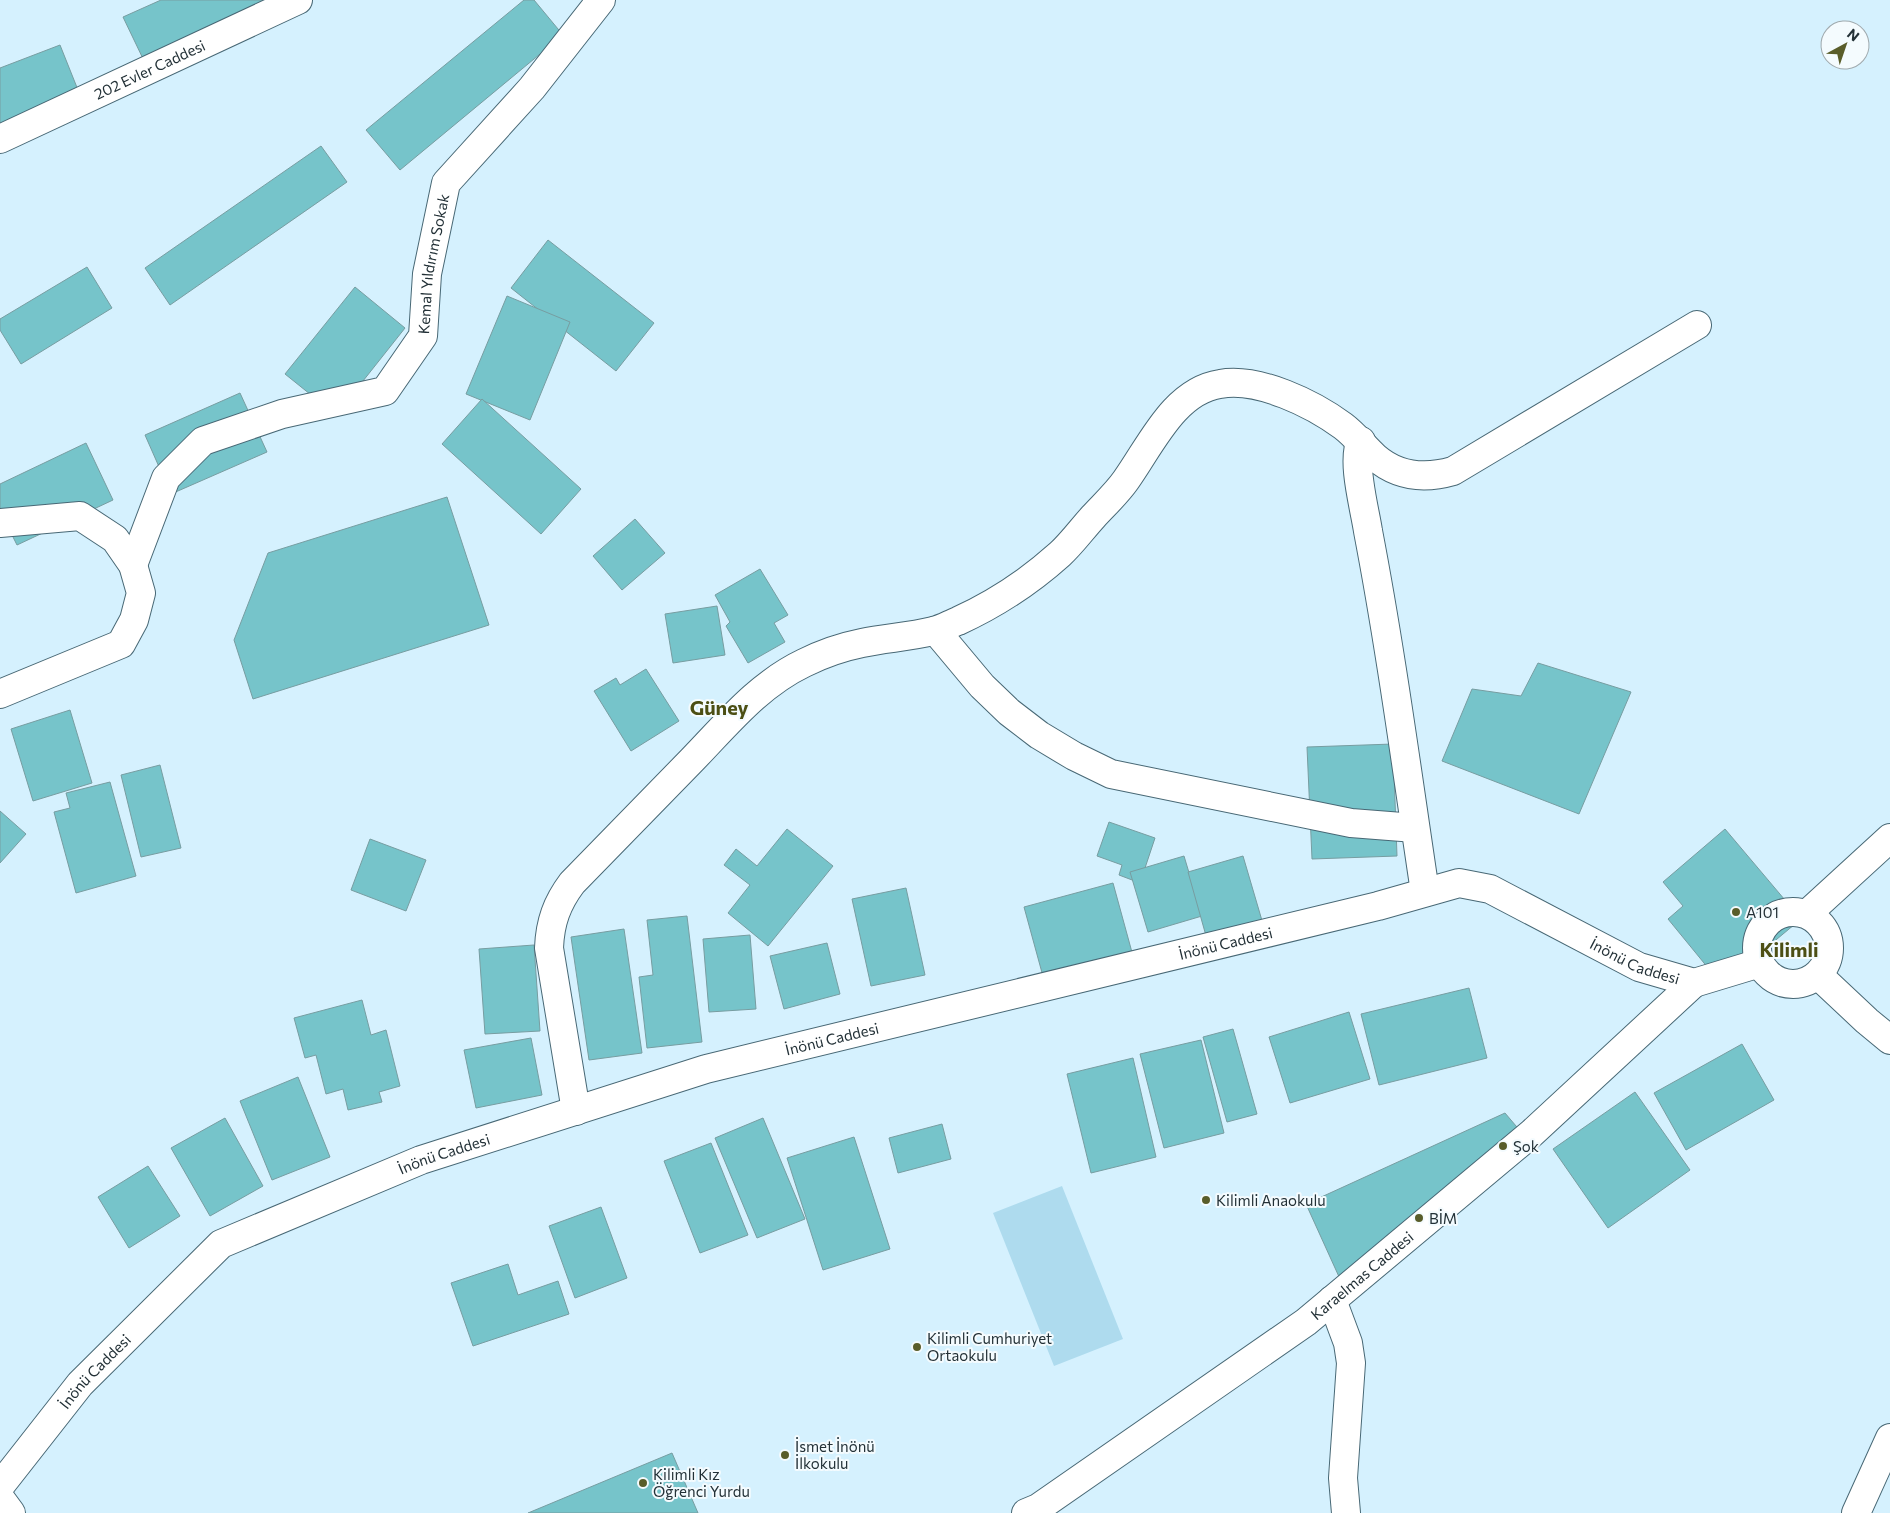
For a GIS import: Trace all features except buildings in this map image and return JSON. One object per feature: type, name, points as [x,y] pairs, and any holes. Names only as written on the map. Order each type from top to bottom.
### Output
[{"type":"street","name":"202 Evler Caddesi","points":[[0,139],[298,0]]},
{"type":"street","name":"Kemal Yıldırım Sokak","points":[[134,565],[166,478],[203,441],[282,414],[385,391],[423,336],[427,274],[446,183],[532,88],[602,0]]},
{"type":"street","points":[[576,1111],[549,948],[550,929],[554,912],[562,896],[572,883],[750,699],[765,687],[803,664],[832,652],[861,643],[936,631],[994,602],[1029,579],[1061,553],[1124,482],[1176,408],[1189,397],[1203,389],[1220,384],[1238,383],[1278,392],[1322,412],[1343,426],[1361,441],[1375,457],[1391,468],[1408,474],[1438,475],[1453,471],[1697,324]]},
{"type":"street","points":[[1361,441],[1358,449],[1359,479],[1378,583],[1425,892]]},
{"type":"street","points":[[0,523],[80,516],[115,539],[134,565],[140,593],[134,620],[121,644],[0,694]]},
{"type":"street","points":[[936,631],[982,686],[1009,712],[1040,735],[1074,756],[1111,774],[1351,823],[1416,828]]},
{"type":"street","points":[[1807,914],[1890,838]]},
{"type":"street","name":"İnönü Caddesi","points":[[0,1486],[80,1384],[221,1244],[421,1160],[706,1069],[1359,910],[1459,883],[1490,890],[1639,967],[1694,984],[1760,963]]},
{"type":"street","points":[[1782,913],[1807,914],[1817,920],[1825,931],[1829,942],[1829,955],[1825,966],[1818,975],[1808,981],[1786,984],[1766,972],[1760,963],[1757,951],[1758,940],[1762,928],[1771,919],[1782,913]]},
{"type":"street","points":[[1818,975],[1890,1040]]},
{"type":"street","name":"Karaelmas Caddesi","points":[[1035,1511],[1306,1322],[1532,1133],[1694,984]]},
{"type":"street","points":[[1332,1300],[1348,1343],[1351,1363],[1344,1478],[1346,1513]]},
{"type":"street","points":[[1856,1513],[1890,1438]]},
{"type":"street","points":[[0,1498],[11,1513]]},
{"type":"shaded area","points":[[1062,1186],[1123,1339],[1054,1366],[993,1213]]},
{"type":"place","name":"A101","points":[[1736,912]]},
{"type":"place","name":"Şok","points":[[1503,1146]]},
{"type":"place","name":"Kilimli Anaokulu","points":[[1206,1200]]},
{"type":"place","name":"BİM","points":[[1419,1218]]},
{"type":"place","name":"Kilimli Cumhuriyet Ortaokulu","points":[[917,1347]]},
{"type":"place","name":"İsmet İnönü İlkokulu","points":[[785,1455]]},
{"type":"place","name":"Kilimli Kız Öğrenci Yurdu","points":[[643,1483]]},
{"type":"district","name":"Güney","points":[[719,707]]},
{"type":"district","name":"Kilimli","points":[[1789,949]]}]
